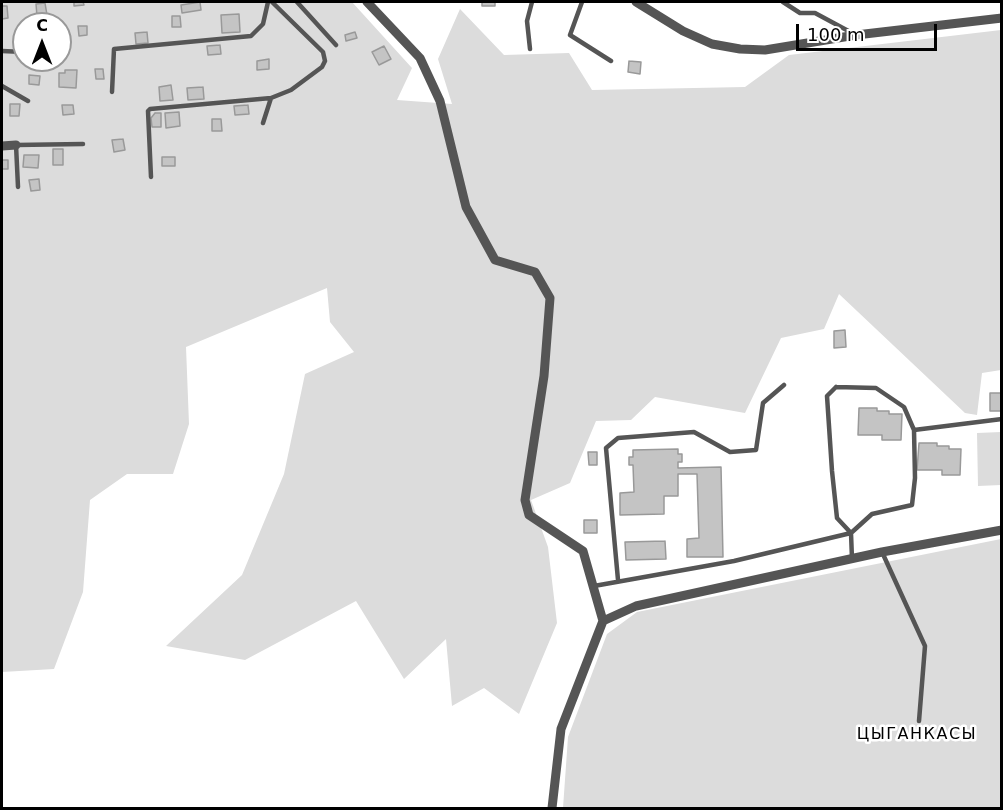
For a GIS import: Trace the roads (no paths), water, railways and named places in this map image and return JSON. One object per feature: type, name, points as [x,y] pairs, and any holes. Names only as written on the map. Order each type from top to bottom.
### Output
[{"type":"street","points":[[367,2],[420,58],[440,101],[466,207],[495,260],[535,272],[550,298],[544,376],[525,500],[529,515],[583,551],[603,621],[561,729],[552,808]]},
{"type":"street","points":[[636,2],[683,32],[712,44],[740,49],[765,50],[856,35],[1002,18]]},
{"type":"street","points":[[2,146],[16,145]]},
{"type":"street","points":[[603,621],[636,606],[882,552],[1002,530]]},
{"type":"lane","points":[[112,92],[114,49],[251,36],[263,24],[270,2],[323,52],[325,61],[322,67],[291,90],[270,98],[150,109],[148,111],[151,177]]},
{"type":"lane","points":[[297,2],[336,45]]},
{"type":"lane","points":[[530,49],[528,21],[532,2]]},
{"type":"lane","points":[[582,2],[570,35],[610,61]]},
{"type":"lane","points":[[783,2],[800,13],[815,13],[856,35]]},
{"type":"lane","points":[[2,86],[28,101]]},
{"type":"lane","points":[[262,123],[270,98]]},
{"type":"lane","points":[[18,188],[16,145],[82,144]]},
{"type":"lane","points":[[618,580],[606,448],[618,438],[694,432],[730,452],[756,450],[763,403],[784,386]]},
{"type":"lane","points":[[594,586],[734,561],[850,533],[872,514],[912,505],[915,478],[914,430],[904,407],[876,388],[836,387],[827,396],[837,518],[850,533],[852,560]]},
{"type":"lane","points":[[914,430],[1002,419]]},
{"type":"lane","points":[[882,552],[925,646],[919,721]]},
{"type":"district","name":"ЦЫГАНКАСЫ","points":[[917,735]]}]
